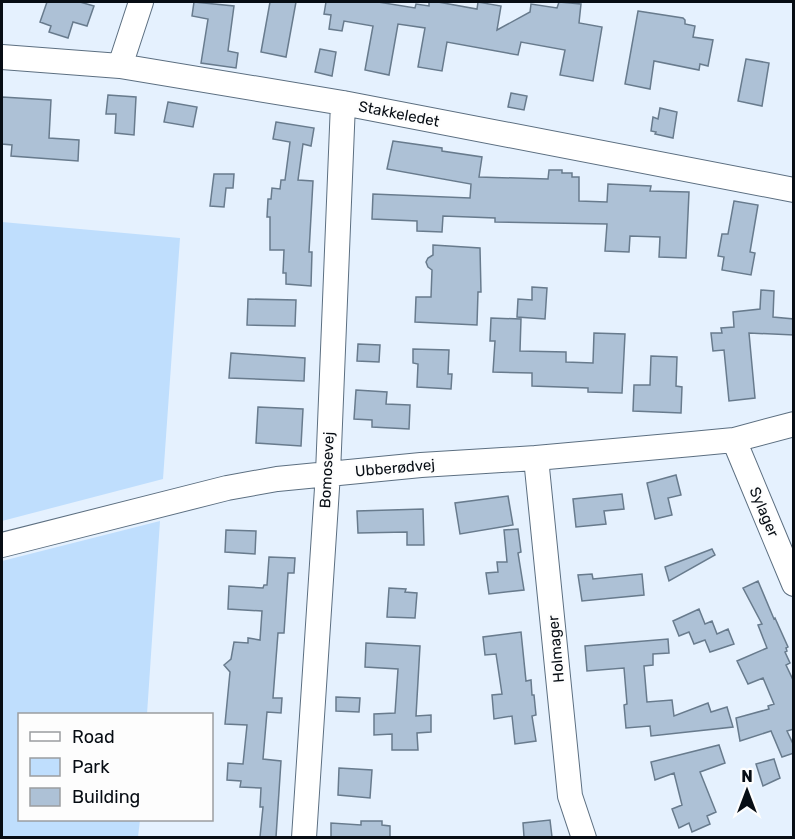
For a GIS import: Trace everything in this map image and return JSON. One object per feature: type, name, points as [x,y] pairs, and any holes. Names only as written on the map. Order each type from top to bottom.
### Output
[{"type":"street","points":[[120,66],[141,2]]},
{"type":"street","name":"Stakkeledet","points":[[2,57],[120,66],[344,103],[794,190]]},
{"type":"street","name":"Bomosevej","points":[[304,837],[328,473],[344,103]]},
{"type":"street","name":"Ubberødvej","points":[[2,545],[227,488],[277,479],[734,440],[794,424]]},
{"type":"street","name":"Sylager","points":[[734,440],[794,584]]},
{"type":"street","name":"Holmager","points":[[536,458],[570,796],[584,837]]},
{"type":"green space","points":[[2,222],[180,238],[163,479],[2,521]]},
{"type":"green space","points":[[160,521],[147,713],[18,713],[18,821],[140,821],[138,837],[2,837],[2,561]]},
{"type":"building","points":[[47,2],[80,2],[94,6],[87,26],[73,22],[68,38],[49,32],[51,26],[40,22]]},
{"type":"building","points":[[194,2],[234,6],[228,51],[238,53],[236,68],[201,63],[208,19],[192,16]]},
{"type":"building","points":[[270,2],[296,2],[286,57],[261,52]]},
{"type":"building","points":[[326,2],[378,2],[415,8],[416,4],[429,6],[429,2],[438,2],[477,9],[478,2],[501,6],[497,30],[530,12],[531,4],[557,8],[559,2],[581,4],[579,23],[602,27],[593,81],[560,75],[565,50],[521,42],[518,55],[447,42],[442,71],[418,67],[425,28],[398,24],[389,75],[365,70],[373,26],[344,21],[342,31],[329,29],[331,15],[324,14]]},
{"type":"building","points":[[638,11],[683,18],[685,24],[695,26],[693,37],[713,40],[708,66],[700,64],[699,70],[654,61],[650,89],[625,84]]},
{"type":"building","points":[[320,49],[336,52],[332,76],[315,72]]},
{"type":"building","points":[[746,59],[769,63],[762,106],[738,101]]},
{"type":"building","points":[[511,93],[527,96],[524,110],[508,107]]},
{"type":"building","points":[[108,95],[136,97],[134,135],[115,133],[116,114],[106,114]]},
{"type":"building","points":[[2,97],[51,100],[49,138],[79,140],[78,161],[11,156],[12,145],[2,144]]},
{"type":"building","points":[[168,102],[197,107],[193,127],[164,122]]},
{"type":"building","points":[[660,108],[677,112],[673,138],[651,131],[653,117],[658,119]]},
{"type":"building","points":[[276,122],[314,128],[311,146],[303,144],[298,180],[313,181],[309,252],[312,252],[311,286],[286,284],[286,273],[283,273],[284,250],[270,250],[268,199],[271,199],[272,188],[280,189],[281,180],[285,180],[290,142],[273,139]]},
{"type":"building","points":[[393,141],[482,157],[479,177],[548,179],[549,170],[572,173],[572,177],[579,177],[579,201],[607,202],[608,184],[651,186],[650,191],[689,192],[686,258],[659,257],[660,237],[630,236],[629,252],[605,251],[607,224],[495,222],[495,218],[443,216],[442,232],[417,231],[417,221],[372,219],[373,194],[470,198],[471,184],[387,169]]},
{"type":"building","points":[[214,174],[234,174],[233,188],[226,188],[224,207],[210,206]]},
{"type":"building","points":[[734,201],[758,205],[750,252],[755,253],[751,275],[722,270],[724,257],[718,256],[722,234],[728,234]]},
{"type":"building","points":[[433,245],[480,248],[481,292],[478,292],[477,325],[415,322],[416,297],[431,297],[432,270],[426,262],[433,255]]},
{"type":"building","points":[[532,287],[547,288],[545,319],[517,317],[518,299],[532,300]]},
{"type":"building","points":[[761,290],[774,291],[773,317],[794,319],[794,335],[749,333],[755,398],[729,401],[724,350],[713,351],[711,333],[722,333],[721,328],[734,327],[733,312],[760,309]]},
{"type":"building","points":[[248,299],[296,300],[295,326],[247,325]]},
{"type":"building","points":[[491,318],[521,319],[520,351],[566,352],[566,362],[593,363],[594,333],[625,334],[622,393],[588,392],[588,388],[532,386],[532,373],[493,372],[495,341],[490,341]]},
{"type":"building","points":[[358,344],[380,345],[379,362],[357,361]]},
{"type":"building","points":[[413,349],[449,350],[448,374],[452,374],[451,389],[417,387],[418,364],[413,363]]},
{"type":"building","points":[[231,353],[305,358],[304,381],[229,378]]},
{"type":"building","points":[[651,356],[677,357],[676,386],[682,387],[681,413],[633,411],[634,385],[650,385]]},
{"type":"building","points":[[356,390],[387,392],[386,404],[410,405],[409,429],[372,427],[372,420],[354,419]]},
{"type":"building","points":[[258,407],[303,409],[301,446],[256,443]]},
{"type":"building","points":[[676,475],[681,495],[668,498],[672,515],[655,519],[647,483]]},
{"type":"building","points":[[622,494],[624,509],[604,511],[606,524],[576,527],[573,499]]},
{"type":"building","points":[[508,496],[513,525],[460,534],[455,503]]},
{"type":"building","points":[[423,509],[424,545],[407,545],[407,532],[358,533],[357,511]]},
{"type":"building","points":[[518,529],[521,552],[518,553],[524,590],[489,594],[486,573],[498,572],[497,562],[507,562],[504,530]]},
{"type":"building","points":[[226,530],[256,531],[255,554],[225,552]]},
{"type":"building","points":[[712,549],[715,555],[669,581],[665,567]]},
{"type":"building","points":[[269,557],[295,558],[294,573],[288,573],[284,633],[278,633],[273,698],[282,698],[281,713],[267,712],[263,759],[281,761],[276,837],[260,837],[263,807],[260,807],[261,788],[240,787],[241,781],[227,780],[228,763],[243,764],[247,725],[225,724],[230,672],[224,665],[231,659],[234,642],[248,643],[248,638],[260,640],[262,611],[228,609],[229,586],[263,588],[267,585]]},
{"type":"building","points":[[592,574],[593,579],[642,574],[644,595],[582,601],[578,575]]},
{"type":"building","points":[[758,581],[788,647],[785,652],[790,663],[786,665],[794,682],[794,729],[787,731],[794,746],[794,753],[782,757],[771,731],[740,741],[736,718],[769,709],[768,706],[774,704],[763,678],[748,684],[737,661],[767,648],[758,625],[762,624],[743,588]]},
{"type":"building","points":[[389,588],[406,589],[405,592],[417,593],[415,618],[387,617]]},
{"type":"building","points":[[699,609],[705,624],[712,621],[717,634],[728,629],[734,644],[710,652],[705,640],[694,644],[689,632],[679,636],[673,621]]},
{"type":"building","points":[[521,632],[526,681],[531,680],[532,695],[534,695],[536,715],[532,716],[536,741],[515,744],[512,716],[494,719],[492,695],[502,694],[496,654],[485,655],[483,637]]},
{"type":"building","points":[[668,639],[669,653],[653,654],[653,665],[644,666],[647,702],[672,700],[674,716],[708,703],[711,712],[727,707],[733,727],[651,736],[650,726],[626,728],[624,668],[587,671],[585,646]]},
{"type":"building","points":[[366,643],[420,646],[416,716],[431,715],[431,732],[417,733],[418,750],[392,750],[392,734],[374,735],[374,714],[395,713],[398,669],[365,667]]},
{"type":"building","points":[[336,697],[360,698],[359,712],[336,711]]},
{"type":"building","points":[[719,745],[725,763],[700,772],[716,812],[707,816],[710,824],[692,832],[689,823],[679,828],[672,809],[682,805],[674,773],[655,780],[651,762]]},
{"type":"building","points":[[774,759],[780,778],[763,786],[756,764]]},
{"type":"building","points":[[339,768],[372,770],[370,798],[338,795]]},
{"type":"building","points":[[550,820],[552,837],[524,837],[523,823]]},
{"type":"building","points":[[361,821],[382,821],[382,825],[390,826],[390,837],[331,837],[331,823],[361,825]]}]
